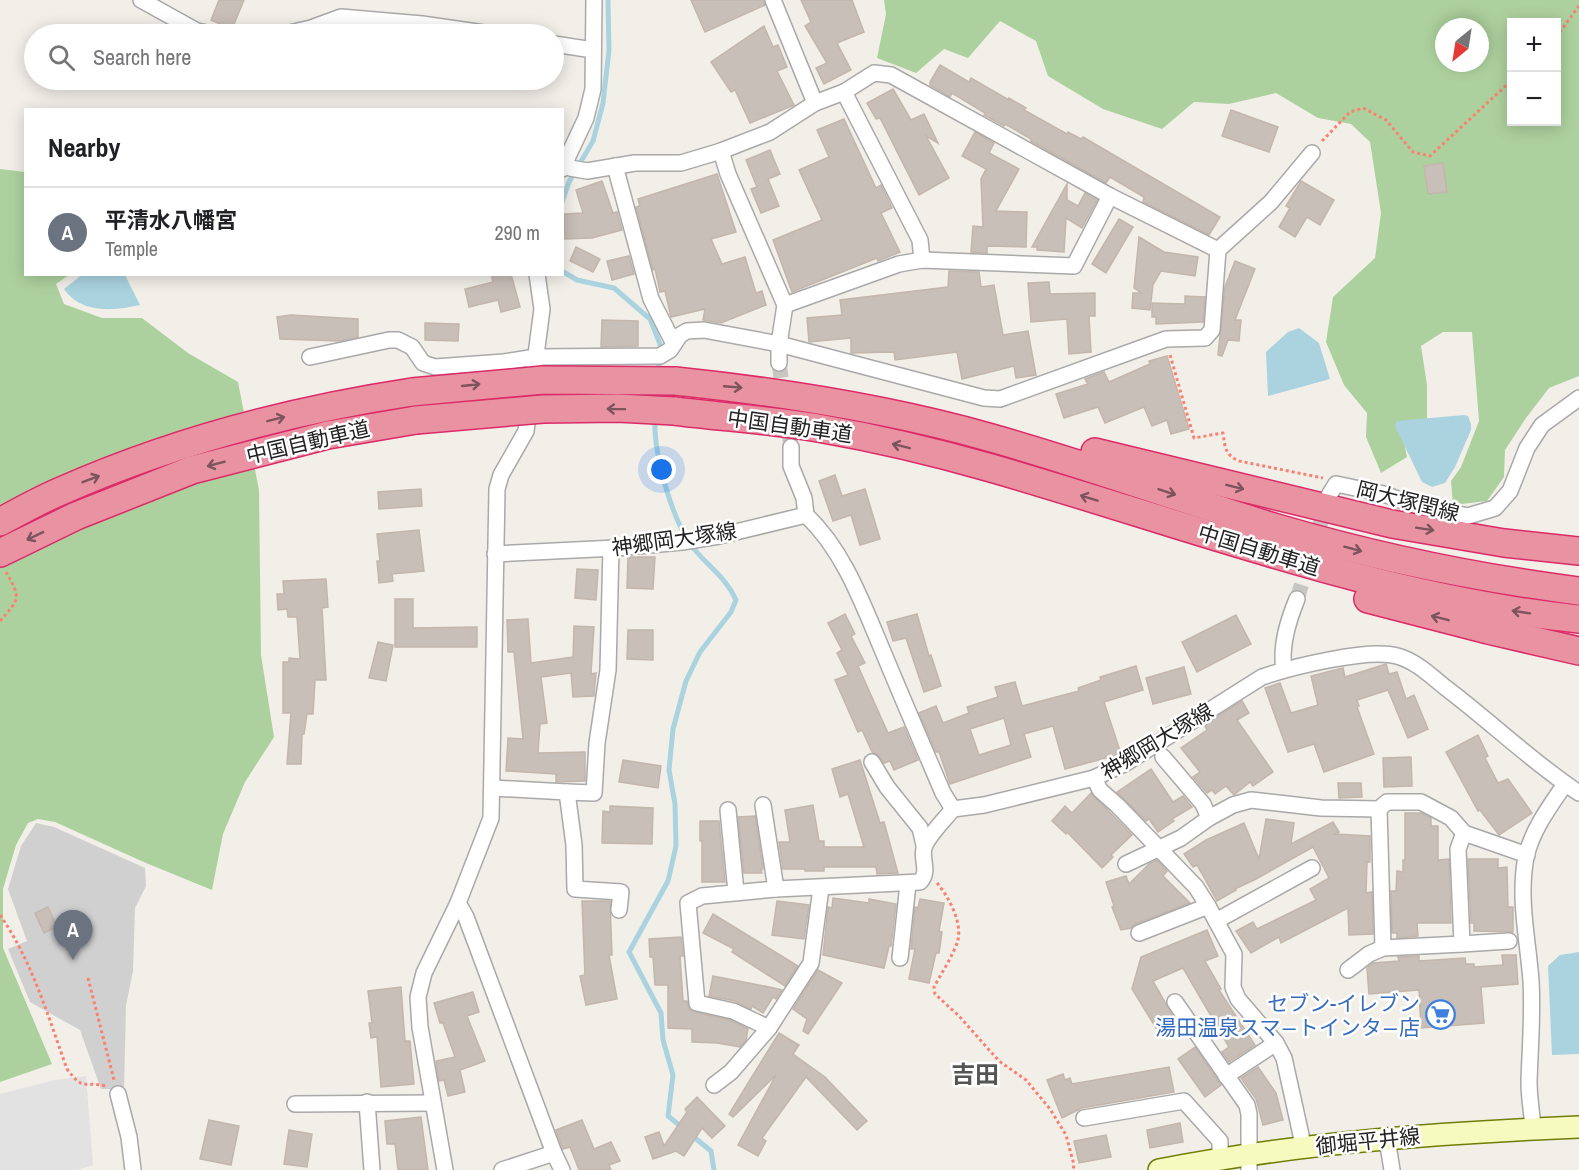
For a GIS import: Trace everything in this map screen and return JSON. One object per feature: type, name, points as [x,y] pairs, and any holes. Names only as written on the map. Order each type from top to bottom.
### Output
[{"type":"highway","name":"中国自動車道","points":[[0,522],[61,491],[186,444],[250,425],[318,409],[412,392],[543,380],[675,381],[749,388],[880,410],[986,436],[1277,528],[1369,553],[1534,585],[1579,591]]},
{"type":"highway","points":[[829,400],[950,417],[1392,524],[1504,543],[1579,551]]},
{"type":"highway","name":"中国自動車道","points":[[0,553],[76,516],[192,470],[328,435],[417,420],[543,409],[618,408],[674,411],[816,428],[867,437],[990,468],[1331,572],[1432,596],[1579,619]]},
{"type":"highway","points":[[1134,513],[1251,564],[1431,616],[1579,651]]},
{"type":"street","points":[[141,0],[184,24]]},
{"type":"street","points":[[594,0],[593,89],[586,118],[566,167],[587,171],[635,163],[681,163],[721,151],[770,132],[815,103],[844,92],[874,73],[891,75],[1110,196],[1218,250]]},
{"type":"street","points":[[773,0],[815,103]]},
{"type":"street","points":[[322,24],[340,17],[422,24]]},
{"type":"street","points":[[564,46],[593,50]]},
{"type":"street","points":[[844,92],[920,240],[922,260]]},
{"type":"street","points":[[721,151],[728,174],[785,305],[779,344],[779,363]]},
{"type":"street","points":[[310,357],[389,340],[398,340],[412,347],[423,363],[435,367],[504,362],[536,357],[660,356],[670,350],[680,335],[687,331],[704,330],[779,344],[984,399],[1000,399],[1166,339],[1205,338],[1212,330],[1218,250],[1271,202],[1312,153]]},
{"type":"street","points":[[615,166],[651,299],[674,344]]},
{"type":"street","points":[[785,305],[899,264],[922,260],[1074,266],[1110,196]]},
{"type":"street","points":[[445,1170],[420,1027],[418,997],[424,974],[458,903],[491,818],[497,489],[501,475],[526,431],[542,309],[537,276]]},
{"type":"street","name":"岡大塚閏線","points":[[1331,492],[1340,484],[1384,494],[1408,503],[1468,516],[1495,508],[1510,490],[1527,448],[1542,425],[1579,398]]},
{"type":"street","points":[[791,447],[791,466],[804,498],[806,515],[837,552],[857,591],[938,782],[952,809],[924,845]]},
{"type":"street","name":"神郷岡大塚線","points":[[495,554],[687,542],[719,537],[806,515]]},
{"type":"street","points":[[493,788],[594,793],[597,743],[608,670],[611,548]]},
{"type":"street","points":[[1284,670],[1285,638],[1298,599]]},
{"type":"street","name":"神郷岡大塚線","points":[[952,809],[984,805],[1094,778],[1126,763],[1262,677],[1284,670],[1372,654],[1396,656],[1413,662],[1579,793]]},
{"type":"street","points":[[1164,757],[1203,804],[1209,818]]},
{"type":"street","points":[[769,1028],[733,1011],[698,1003],[688,903],[702,896],[736,892],[920,882],[925,877],[926,870],[920,828],[887,787],[872,762]]},
{"type":"street","points":[[1094,778],[1100,790],[1196,887],[1208,906],[1234,954],[1233,987],[1238,999],[1276,1042],[1284,1058],[1302,1148]]},
{"type":"street","points":[[1533,1128],[1529,1085],[1532,1047],[1531,981],[1522,894],[1527,855],[1532,840],[1549,807],[1565,784]]},
{"type":"street","points":[[567,792],[574,845],[575,889],[621,892],[619,910]]},
{"type":"street","points":[[1126,864],[1181,838],[1209,818],[1233,805],[1251,800],[1321,808],[1379,809],[1387,802],[1421,802],[1451,818],[1464,833],[1527,855]]},
{"type":"street","points":[[763,805],[776,889]]},
{"type":"street","points":[[1379,809],[1383,948]]},
{"type":"street","points":[[728,810],[736,892]]},
{"type":"street","points":[[1462,944],[1458,849],[1464,833]]},
{"type":"street","points":[[1216,921],[1312,868]]},
{"type":"street","points":[[900,958],[908,884]]},
{"type":"street","points":[[714,1085],[731,1072],[769,1028],[811,963],[820,888]]},
{"type":"street","points":[[458,903],[466,917],[562,1170]]},
{"type":"street","points":[[1139,933],[1208,906]]},
{"type":"street","points":[[1348,970],[1369,954],[1383,948],[1509,941]]},
{"type":"street","points":[[1175,1002],[1247,1105],[1249,1162]]},
{"type":"street","points":[[1226,1076],[1276,1042]]},
{"type":"street","points":[[118,1094],[129,1137],[133,1170]]},
{"type":"street","points":[[1084,1118],[1184,1101],[1220,1141],[1220,1158]]},
{"type":"street","points":[[367,1102],[372,1170]]},
{"type":"street","points":[[295,1104],[434,1103]]},
{"type":"street","name":"御堀平井線","points":[[1159,1170],[1220,1158],[1249,1162],[1302,1148],[1387,1138],[1579,1127]]},
{"type":"street","points":[[1387,1138],[1392,1170]]},
{"type":"street","points":[[502,1170],[554,1153]]},
{"type":"path","points":[[1561,31],[1579,6]]},
{"type":"path","points":[[1312,153],[1350,112],[1363,108],[1386,120],[1413,152],[1430,156],[1507,85]]},
{"type":"path","points":[[1166,339],[1194,438],[1223,433],[1226,452],[1231,458],[1323,478],[1331,492]]},
{"type":"path","points":[[0,621],[16,601],[17,592],[14,585]]},
{"type":"path","points":[[925,877],[938,884],[958,923],[958,940],[934,987],[935,994],[959,1016],[999,1061],[1026,1080],[1050,1109],[1066,1135],[1073,1170]]},
{"type":"path","points":[[0,915],[12,932],[33,974],[67,1069],[76,1082],[85,1085],[107,1086],[118,1094]]},
{"type":"path","points":[[87,978],[118,1094]]},
{"type":"shaded area","points":[[36,823],[54,827],[145,868],[146,886],[135,908],[133,971],[126,1005],[124,1089],[101,1089],[80,1030],[30,1002],[8,949],[27,941],[8,889],[21,846]]},
{"type":"shaded area","points":[[86,1076],[93,1165],[77,1170],[0,1170],[0,1094],[55,1080]]},
{"type":"green space","points":[[884,0],[1579,0],[1579,376],[1549,388],[1526,418],[1505,450],[1504,477],[1487,501],[1453,505],[1451,481],[1461,467],[1479,421],[1472,332],[1443,332],[1421,346],[1427,385],[1427,419],[1403,437],[1407,457],[1381,473],[1366,437],[1367,413],[1344,385],[1326,342],[1333,297],[1375,258],[1381,213],[1370,142],[1351,124],[1318,118],[1276,93],[1229,104],[1194,102],[1162,129],[1103,109],[1048,76],[1036,41],[1000,21],[968,58],[944,49],[916,73],[877,58],[886,14]]},
{"type":"green space","points":[[0,169],[24,172],[24,276],[68,276],[56,284],[64,304],[102,318],[142,318],[188,353],[238,382],[259,490],[261,655],[274,737],[245,782],[223,834],[212,890],[55,822],[38,819],[28,823],[16,845],[3,889],[3,948],[52,1064],[0,1082]]},
{"type":"water","points":[[80,276],[126,276],[140,305],[120,309],[89,307],[79,303],[64,289]]},
{"type":"water","points":[[1299,328],[1319,343],[1330,379],[1268,396],[1266,352],[1288,332]]},
{"type":"water","points":[[1468,416],[1471,430],[1455,467],[1445,483],[1432,487],[1422,482],[1395,426],[1397,421]]},
{"type":"water","points":[[1579,952],[1579,1054],[1552,1055],[1548,966],[1560,955]]},
{"type":"building","points":[[219,0],[244,0],[234,24],[220,24],[211,20]]},
{"type":"building","points":[[691,0],[763,0],[765,5],[705,32]]},
{"type":"building","points":[[801,0],[852,0],[864,32],[837,43],[851,70],[824,84],[816,68],[827,63],[805,26],[811,22]]},
{"type":"building","points":[[764,26],[773,47],[778,45],[787,67],[777,71],[794,105],[750,123],[735,90],[731,92],[711,62]]},
{"type":"building","points":[[940,65],[969,82],[971,78],[1009,100],[1009,98],[1026,108],[1024,110],[1067,134],[1068,132],[1081,139],[1083,137],[1220,217],[1209,235],[1143,202],[1144,197],[1110,177],[1106,183],[1005,124],[1004,126],[984,115],[985,113],[952,93],[950,97],[930,85]]},
{"type":"building","points":[[893,89],[911,120],[924,114],[938,143],[926,136],[949,178],[919,195],[880,118],[876,119],[867,103]]},
{"type":"building","points":[[1231,110],[1278,127],[1269,152],[1222,136]]},
{"type":"building","points":[[844,119],[876,188],[881,185],[892,208],[881,213],[900,252],[878,261],[877,258],[792,292],[773,240],[822,220],[799,170],[829,157],[817,130]]},
{"type":"building","points":[[975,132],[994,143],[989,153],[1019,169],[996,211],[1027,212],[1026,247],[987,246],[987,253],[971,252],[973,226],[983,227],[981,179],[986,169],[962,156]]},
{"type":"building","points":[[770,150],[780,174],[768,179],[779,206],[761,213],[751,189],[757,187],[746,160]]},
{"type":"building","points":[[1443,163],[1447,192],[1428,194],[1424,166]]},
{"type":"building","points":[[717,174],[736,232],[711,239],[722,264],[745,257],[756,293],[762,291],[766,305],[721,323],[703,320],[705,309],[671,317],[665,291],[660,292],[655,269],[653,270],[636,207],[640,206],[638,199]]},
{"type":"building","points":[[602,181],[613,213],[617,212],[622,230],[592,238],[565,239],[564,214],[583,213],[576,190]]},
{"type":"building","points":[[1301,181],[1334,200],[1320,225],[1307,217],[1295,237],[1279,227],[1290,208],[1286,206]]},
{"type":"building","points":[[1067,184],[1067,200],[1078,206],[1085,193],[1097,200],[1082,228],[1066,218],[1064,252],[1037,250],[1037,247],[1032,247]]},
{"type":"building","points":[[1119,219],[1133,227],[1106,273],[1092,264]]},
{"type":"building","points":[[1139,237],[1164,252],[1198,257],[1195,276],[1161,271],[1153,285],[1150,310],[1132,308],[1133,293],[1141,293],[1134,288]]},
{"type":"building","points":[[576,247],[600,259],[593,272],[570,261]]},
{"type":"building","points":[[629,256],[634,274],[612,280],[607,261]]},
{"type":"building","points":[[1235,261],[1255,269],[1235,320],[1241,320],[1239,341],[1228,340],[1222,356],[1218,355],[1225,287]]},
{"type":"building","points":[[949,271],[979,272],[981,287],[994,285],[1003,335],[1028,331],[1036,375],[1016,378],[1014,366],[962,379],[957,352],[895,360],[894,352],[851,353],[851,338],[809,342],[807,318],[842,315],[840,300],[948,287]]},
{"type":"building","points":[[492,276],[512,276],[520,307],[501,312],[498,300],[469,307],[465,289],[493,282]]},
{"type":"building","points":[[1049,282],[1050,294],[1095,293],[1095,316],[1089,316],[1091,352],[1069,354],[1067,319],[1031,322],[1028,283]]},
{"type":"building","points":[[1185,296],[1205,297],[1203,322],[1156,324],[1156,317],[1152,317],[1152,303],[1185,304]]},
{"type":"building","points":[[291,315],[358,319],[358,337],[340,341],[280,339],[277,317]]},
{"type":"building","points":[[602,320],[638,321],[638,346],[601,347]]},
{"type":"building","points":[[425,323],[459,324],[458,341],[425,340]]},
{"type":"building","points":[[1167,356],[1189,429],[1171,434],[1167,420],[1152,426],[1144,407],[1105,423],[1098,407],[1064,418],[1056,394],[1088,384],[1085,379],[1104,372],[1109,382],[1150,364],[1149,361]]},
{"type":"building","points":[[835,475],[842,496],[865,489],[880,539],[860,545],[851,515],[833,521],[819,481]]},
{"type":"building","points":[[421,489],[422,506],[379,509],[378,492]]},
{"type":"building","points":[[419,530],[424,571],[392,574],[393,581],[379,583],[377,561],[380,561],[377,534]]},
{"type":"building","points":[[628,557],[655,557],[653,589],[627,588]]},
{"type":"building","points":[[577,569],[598,570],[596,600],[575,598]]},
{"type":"building","points":[[326,579],[328,607],[322,608],[326,680],[315,680],[313,714],[307,714],[304,734],[302,734],[301,764],[287,764],[291,713],[283,713],[283,662],[289,662],[289,658],[300,659],[297,617],[288,617],[287,609],[278,610],[277,594],[284,594],[283,581]]},
{"type":"building","points":[[395,599],[413,599],[413,628],[477,627],[477,647],[395,647]]},
{"type":"building","points":[[845,614],[855,634],[851,636],[865,663],[858,666],[888,733],[904,727],[918,760],[894,770],[890,761],[884,763],[877,754],[872,752],[862,730],[858,732],[835,680],[848,675],[837,653],[842,650],[828,623]]},
{"type":"building","points":[[917,614],[929,656],[931,655],[941,686],[924,692],[906,638],[893,641],[887,622]]},
{"type":"building","points":[[1236,615],[1251,644],[1197,672],[1182,642]]},
{"type":"building","points":[[528,619],[531,663],[573,657],[574,626],[594,627],[591,674],[596,673],[594,696],[573,697],[571,673],[541,677],[547,723],[540,724],[538,753],[585,752],[585,781],[556,782],[556,774],[506,771],[508,738],[523,739],[514,652],[508,652],[507,620]]},
{"type":"building","points":[[628,630],[653,630],[653,660],[627,659]]},
{"type":"building","points":[[378,642],[393,645],[386,681],[369,678]]},
{"type":"building","points":[[1386,664],[1389,674],[1397,672],[1406,699],[1414,695],[1428,729],[1408,738],[1388,690],[1357,700],[1359,706],[1357,707],[1374,754],[1324,772],[1314,744],[1288,752],[1265,688],[1280,683],[1291,713],[1318,705],[1311,676],[1343,668],[1345,677]]},
{"type":"building","points":[[1136,666],[1143,690],[1104,702],[1121,754],[1065,769],[1053,726],[1024,734],[1031,757],[950,784],[939,752],[936,752],[919,713],[936,706],[943,723],[969,713],[967,707],[998,697],[995,687],[1015,682],[1022,706],[1079,691],[1078,688],[1101,680],[1100,677]],"holes":[[[1004,718],[1011,745],[979,755],[970,729]]]},
{"type":"building","points":[[1184,667],[1191,694],[1153,704],[1146,678]]},
{"type":"building","points":[[1242,701],[1249,713],[1237,720],[1273,772],[1253,786],[1250,782],[1234,795],[1226,786],[1215,794],[1212,790],[1207,793],[1193,777],[1200,772],[1181,748],[1207,730],[1205,726],[1210,721]]},
{"type":"building","points":[[1478,735],[1488,756],[1485,758],[1498,783],[1508,779],[1532,813],[1499,835],[1480,810],[1478,811],[1446,752]]},
{"type":"building","points":[[1411,757],[1412,786],[1384,787],[1383,758]]},
{"type":"building","points":[[623,760],[661,766],[658,788],[619,782]]},
{"type":"building","points":[[860,760],[880,823],[884,822],[898,873],[877,874],[876,867],[824,867],[824,871],[783,869],[779,842],[790,842],[785,810],[813,805],[819,841],[824,841],[824,847],[864,847],[848,794],[840,797],[832,769]]},
{"type":"building","points":[[1151,769],[1173,802],[1183,796],[1192,807],[1172,819],[1174,821],[1158,832],[1149,819],[1146,821],[1117,792]]},
{"type":"building","points":[[1338,783],[1361,783],[1362,797],[1339,798]]},
{"type":"building","points":[[1091,793],[1132,835],[1111,855],[1113,857],[1102,868],[1067,832],[1066,834],[1052,821],[1065,806],[1072,813]]},
{"type":"building","points":[[610,806],[653,808],[652,844],[602,843],[603,811],[610,812]]},
{"type":"building","points":[[1405,813],[1421,813],[1431,818],[1431,826],[1438,826],[1438,860],[1449,859],[1451,923],[1417,923],[1418,936],[1397,938],[1397,933],[1392,933],[1391,891],[1396,891],[1397,871],[1403,872]]},
{"type":"building","points":[[755,816],[763,869],[761,869],[762,873],[744,873],[738,817]]},
{"type":"building","points":[[1266,819],[1294,823],[1291,844],[1333,822],[1339,832],[1335,834],[1370,836],[1370,862],[1367,862],[1366,893],[1372,892],[1373,934],[1349,935],[1348,908],[1281,943],[1279,937],[1251,953],[1236,931],[1253,922],[1257,929],[1316,900],[1310,889],[1329,878],[1313,847],[1217,901],[1197,865],[1193,867],[1184,854],[1206,840],[1244,823],[1259,859]]},
{"type":"building","points":[[700,821],[719,821],[725,882],[702,882]]},
{"type":"building","points":[[1468,859],[1498,859],[1498,868],[1507,867],[1508,907],[1513,907],[1513,932],[1474,931],[1474,923],[1471,923]]},
{"type":"building","points":[[1157,860],[1167,871],[1163,876],[1190,903],[1121,930],[1106,882],[1126,876],[1129,884],[1149,864]]},
{"type":"building","points":[[833,898],[869,903],[869,899],[896,904],[891,946],[889,946],[884,968],[823,955],[828,907],[832,908]]},
{"type":"building","points":[[920,899],[944,903],[939,931],[942,932],[939,953],[936,953],[929,983],[909,979],[915,949],[911,949],[915,907],[918,908]]},
{"type":"building","points":[[582,901],[610,901],[612,955],[609,955],[617,999],[586,1005],[580,976],[585,975]]},
{"type":"building","points":[[777,901],[809,905],[804,939],[772,935]]},
{"type":"building","points":[[48,907],[57,927],[44,933],[35,913]]},
{"type":"building","points":[[713,914],[798,966],[785,986],[732,952],[734,949],[703,933]]},
{"type":"building","points":[[1207,930],[1218,956],[1205,961],[1221,989],[1219,990],[1255,1045],[1229,1062],[1222,1052],[1229,1047],[1183,968],[1153,981],[1174,1018],[1156,1028],[1132,989],[1141,957]]},
{"type":"building","points":[[681,937],[683,1001],[687,1001],[689,1009],[694,1012],[730,1020],[748,1029],[746,1040],[740,1047],[692,1042],[692,1029],[668,1028],[668,985],[655,985],[649,939]]},
{"type":"building","points":[[1502,955],[1516,955],[1518,984],[1481,987],[1484,1023],[1421,1028],[1419,990],[1369,994],[1367,968],[1373,963],[1399,961],[1398,957],[1419,956],[1419,961],[1465,958],[1466,964],[1474,964],[1474,967],[1503,965]]},
{"type":"building","points":[[818,970],[842,983],[808,1034],[803,1031],[807,1019],[793,1009]]},
{"type":"building","points":[[713,976],[782,990],[776,999],[773,997],[763,1013],[752,1006],[751,1009],[735,1001],[709,996]]},
{"type":"building","points":[[401,987],[405,1041],[410,1041],[414,1084],[381,1087],[377,1037],[371,1038],[369,1023],[372,1023],[368,991]]},
{"type":"building","points":[[473,992],[479,1012],[467,1016],[485,1061],[460,1070],[465,1092],[448,1096],[444,1080],[439,1081],[436,1061],[455,1057],[434,1003]]},
{"type":"building","points":[[779,1033],[799,1045],[793,1054],[825,1077],[867,1121],[857,1130],[806,1077],[762,1138],[766,1141],[758,1156],[738,1145],[776,1075],[733,1117],[729,1114]]},
{"type":"building","points":[[1195,1047],[1221,1085],[1205,1097],[1178,1059]]},
{"type":"building","points":[[1169,1067],[1174,1092],[1082,1108],[1062,1118],[1047,1080],[1063,1074],[1065,1080],[1070,1078],[1072,1084]]},
{"type":"building","points":[[1258,1067],[1276,1093],[1283,1120],[1263,1125],[1256,1099],[1241,1078]]},
{"type":"building","points":[[697,1097],[725,1126],[712,1138],[702,1128],[684,1156],[676,1151],[653,1159],[645,1137],[659,1132],[664,1146],[687,1112],[685,1109]]},
{"type":"building","points":[[421,1117],[428,1170],[398,1170],[395,1144],[387,1144],[385,1121]]},
{"type":"building","points":[[209,1120],[239,1126],[231,1165],[200,1159]]},
{"type":"building","points":[[582,1120],[594,1149],[611,1142],[620,1161],[609,1165],[611,1170],[579,1170],[570,1147],[563,1149],[556,1130]]},
{"type":"building","points":[[1180,1123],[1183,1142],[1150,1148],[1147,1130]]},
{"type":"building","points":[[289,1130],[312,1134],[307,1167],[284,1164]]},
{"type":"building","points":[[1106,1135],[1111,1157],[1079,1163],[1074,1141]]},
{"type":"waterway","points":[[564,196],[569,182],[593,141],[603,103],[609,50],[608,0]]},
{"type":"waterway","points":[[564,272],[577,280],[614,288],[650,319],[660,344],[658,375]]},
{"type":"waterway","points":[[655,417],[657,449],[661,467],[679,523],[695,550],[723,579],[736,600],[731,612],[700,652],[686,681],[673,729],[669,770],[675,804],[676,846],[668,881],[629,952],[661,1013],[663,1040],[673,1075],[668,1116],[683,1128]]},
{"type":"waterway","points":[[690,1134],[711,1151],[714,1170]]},
{"type":"tunnel","points":[[779,363],[791,447]]},
{"type":"tunnel","points":[[1297,599],[1327,502]]},
{"type":"place","name":"平清水八幡宮","points":[[73,960]]},
{"type":"place","name":"セブン-イレブン 湯田温泉スマ―トインタ―店","points":[[1441,1015]]},
{"type":"district","name":"吉田","points":[[975,1074]]}]
